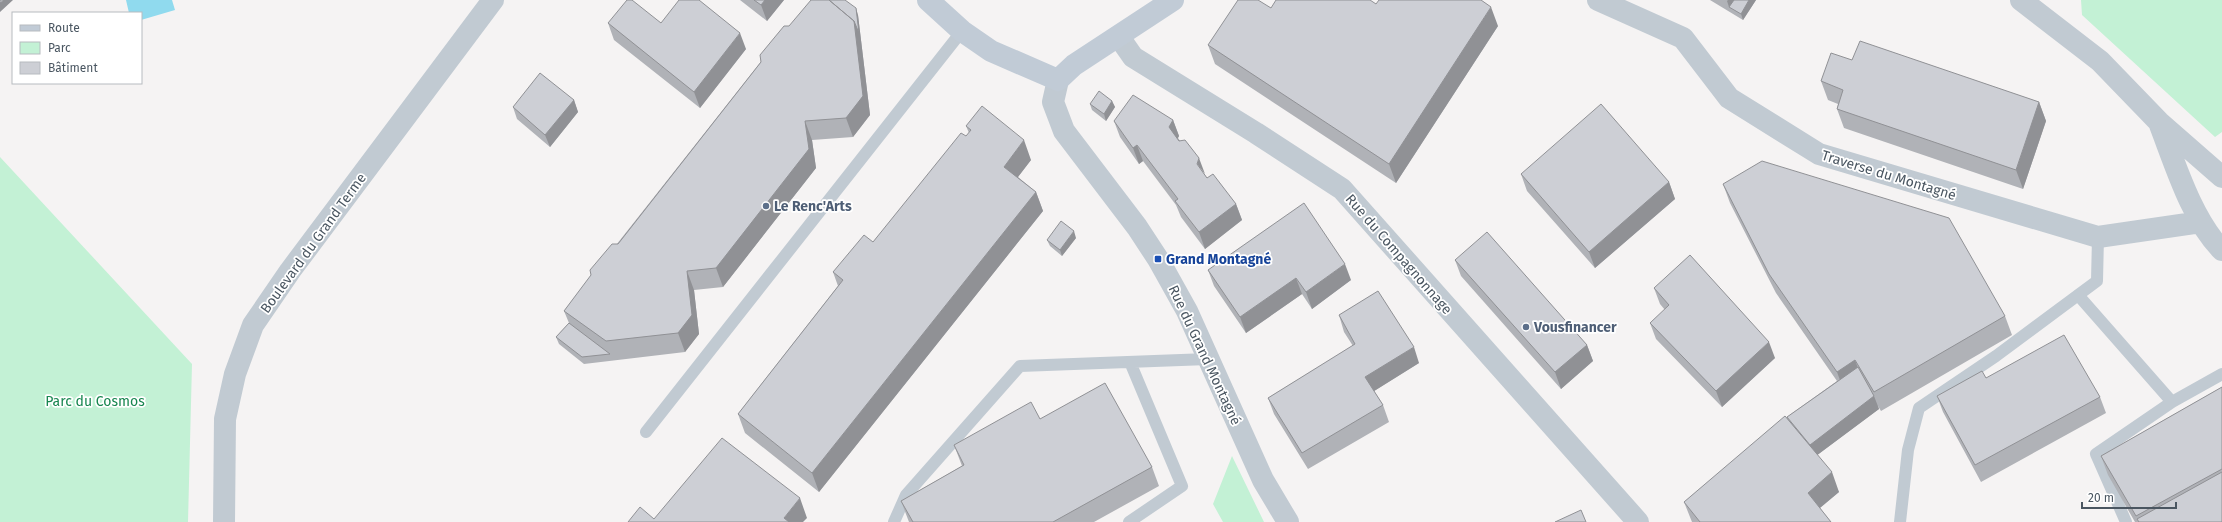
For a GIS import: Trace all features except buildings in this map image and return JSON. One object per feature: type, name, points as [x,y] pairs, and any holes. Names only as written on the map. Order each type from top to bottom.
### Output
[{"type":"street","name":"Boulevard du Grand Terme","points":[[224,522],[225,419],[235,374],[253,325],[290,271],[493,0]]},
{"type":"street","points":[[928,0],[962,31],[991,51],[1058,80],[1074,65],[1119,37],[1173,0]]},
{"type":"street","name":"Traverse du Montagné","points":[[1598,0],[1683,38],[1729,98],[1819,154],[2098,237],[2202,222]]},
{"type":"street","points":[[2021,0],[2100,61],[2159,122],[2220,171]]},
{"type":"street","name":"Rue du Compagnonnage","points":[[1119,37],[1133,57],[1256,133],[1342,189],[1638,522]]},
{"type":"street","name":"Rue du Grand Montagné","points":[[1058,80],[1053,102],[1064,131],[1137,227],[1158,259],[1187,311],[1263,480],[1288,522]]},
{"type":"street","points":[[2159,122],[2184,187],[2202,222],[2222,250]]},
{"type":"lane","points":[[646,432],[962,31]]},
{"type":"lane","points":[[1900,522],[1908,450],[1919,408],[1996,356],[2097,281],[2098,237]]},
{"type":"lane","points":[[2078,295],[2172,402]]},
{"type":"lane","points":[[894,522],[906,495],[1020,366],[1208,359]]},
{"type":"lane","points":[[1129,522],[1182,486],[1130,362]]},
{"type":"lane","points":[[2126,522],[2096,454],[2172,402],[2222,374]]},
{"type":"green space","points":[[2081,0],[2222,0],[2222,132],[2215,137],[2082,15]]},
{"type":"green space","name":"Parc du Cosmos","points":[[0,157],[192,364],[188,522],[0,522]]},
{"type":"green space","points":[[1232,456],[1264,522],[1223,522],[1213,504]]},
{"type":"water","points":[[126,0],[172,0],[175,10],[142,20],[142,12],[129,12]]},
{"type":"place","name":"Le Renc'Arts","points":[[766,206]]},
{"type":"place","name":"Grand Montagné","points":[[1158,259]]},
{"type":"place","name":"Vousfinancer","points":[[1526,327]]}]
